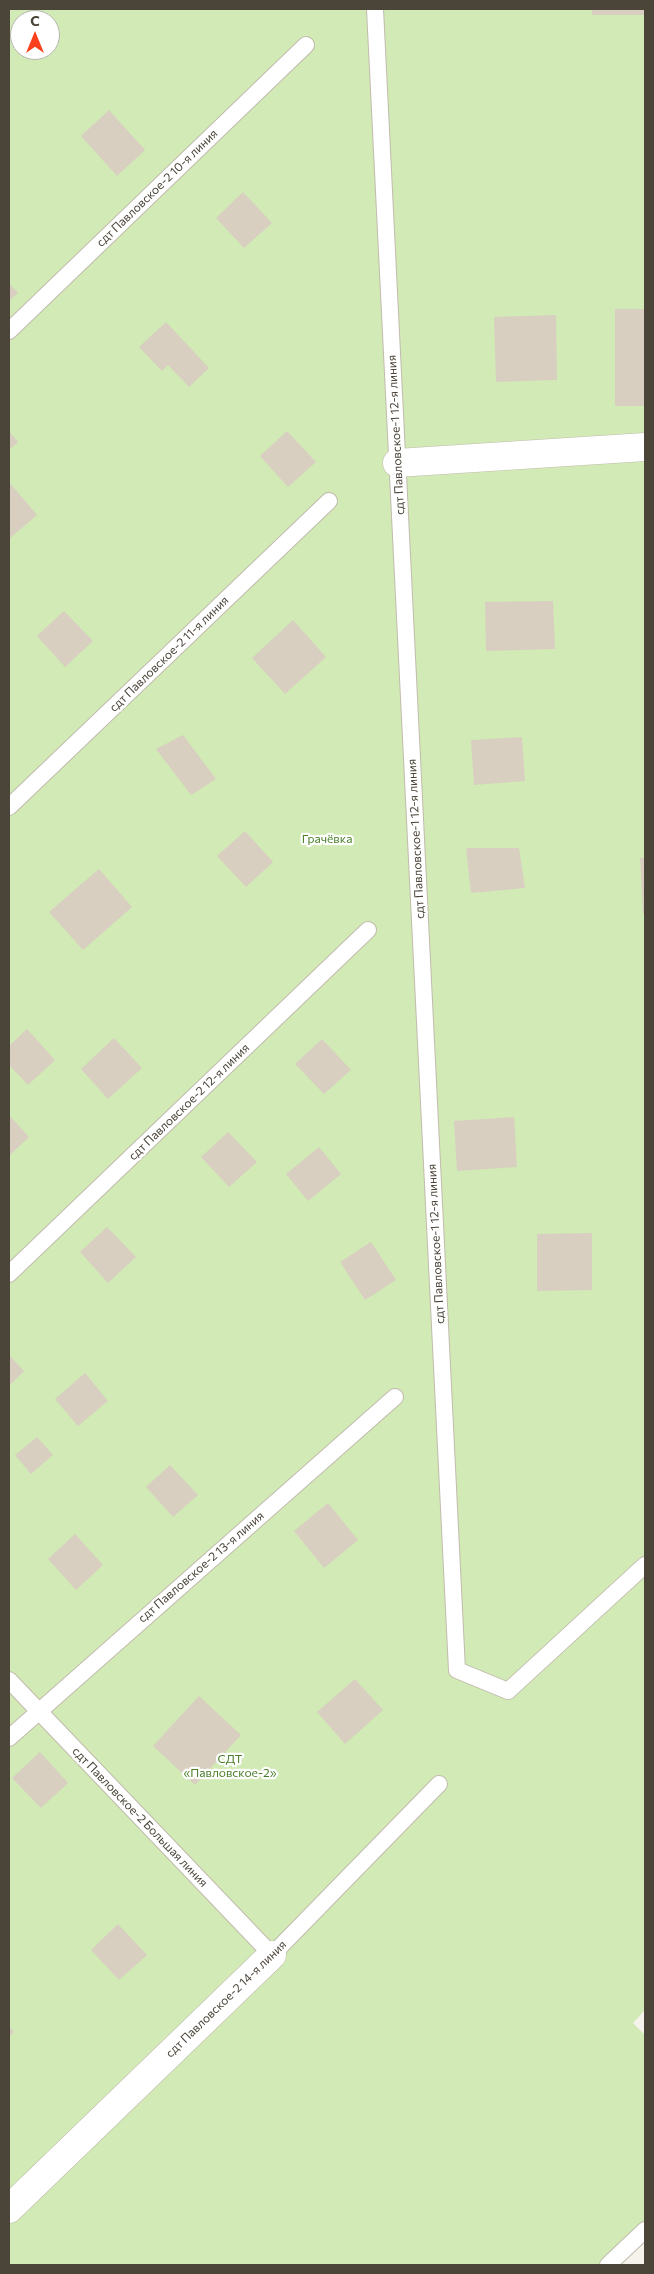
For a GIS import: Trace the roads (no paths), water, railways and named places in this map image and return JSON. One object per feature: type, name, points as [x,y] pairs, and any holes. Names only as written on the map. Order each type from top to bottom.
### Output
[{"type":"street","points":[[397,463],[645,447]]},
{"type":"street","name":"сдт Павловское-2 14-я линия","points":[[9,2209],[272,1955]]},
{"type":"lane","name":"сдт Павловское-1 12-я линия","points":[[374,9],[457,1670],[508,1690],[645,1565]]},
{"type":"lane","name":"сдт Павловское-2 10-я линия","points":[[9,331],[306,45]]},
{"type":"lane","name":"сдт Павловское-2 11-я линия","points":[[9,808],[329,501]]},
{"type":"lane","name":"сдт Павловское-2 12-я линия","points":[[9,1274],[368,930]]},
{"type":"lane","name":"сдт Павловское-2 13-я линия","points":[[9,1738],[37,1710],[395,1397]]},
{"type":"lane","name":"сдт Павловское-2 Большая линия","points":[[9,1680],[272,1955]]},
{"type":"lane","name":"сдт Павловское-2 14-я линия","points":[[272,1955],[440,1784]]},
{"type":"lane","points":[[608,2265],[645,2230]]},
{"type":"park label","name":"Грачёвка","points":[[327,839]]},
{"type":"park label","name":"СДТ «Павловское-2»","points":[[230,1766]]}]
